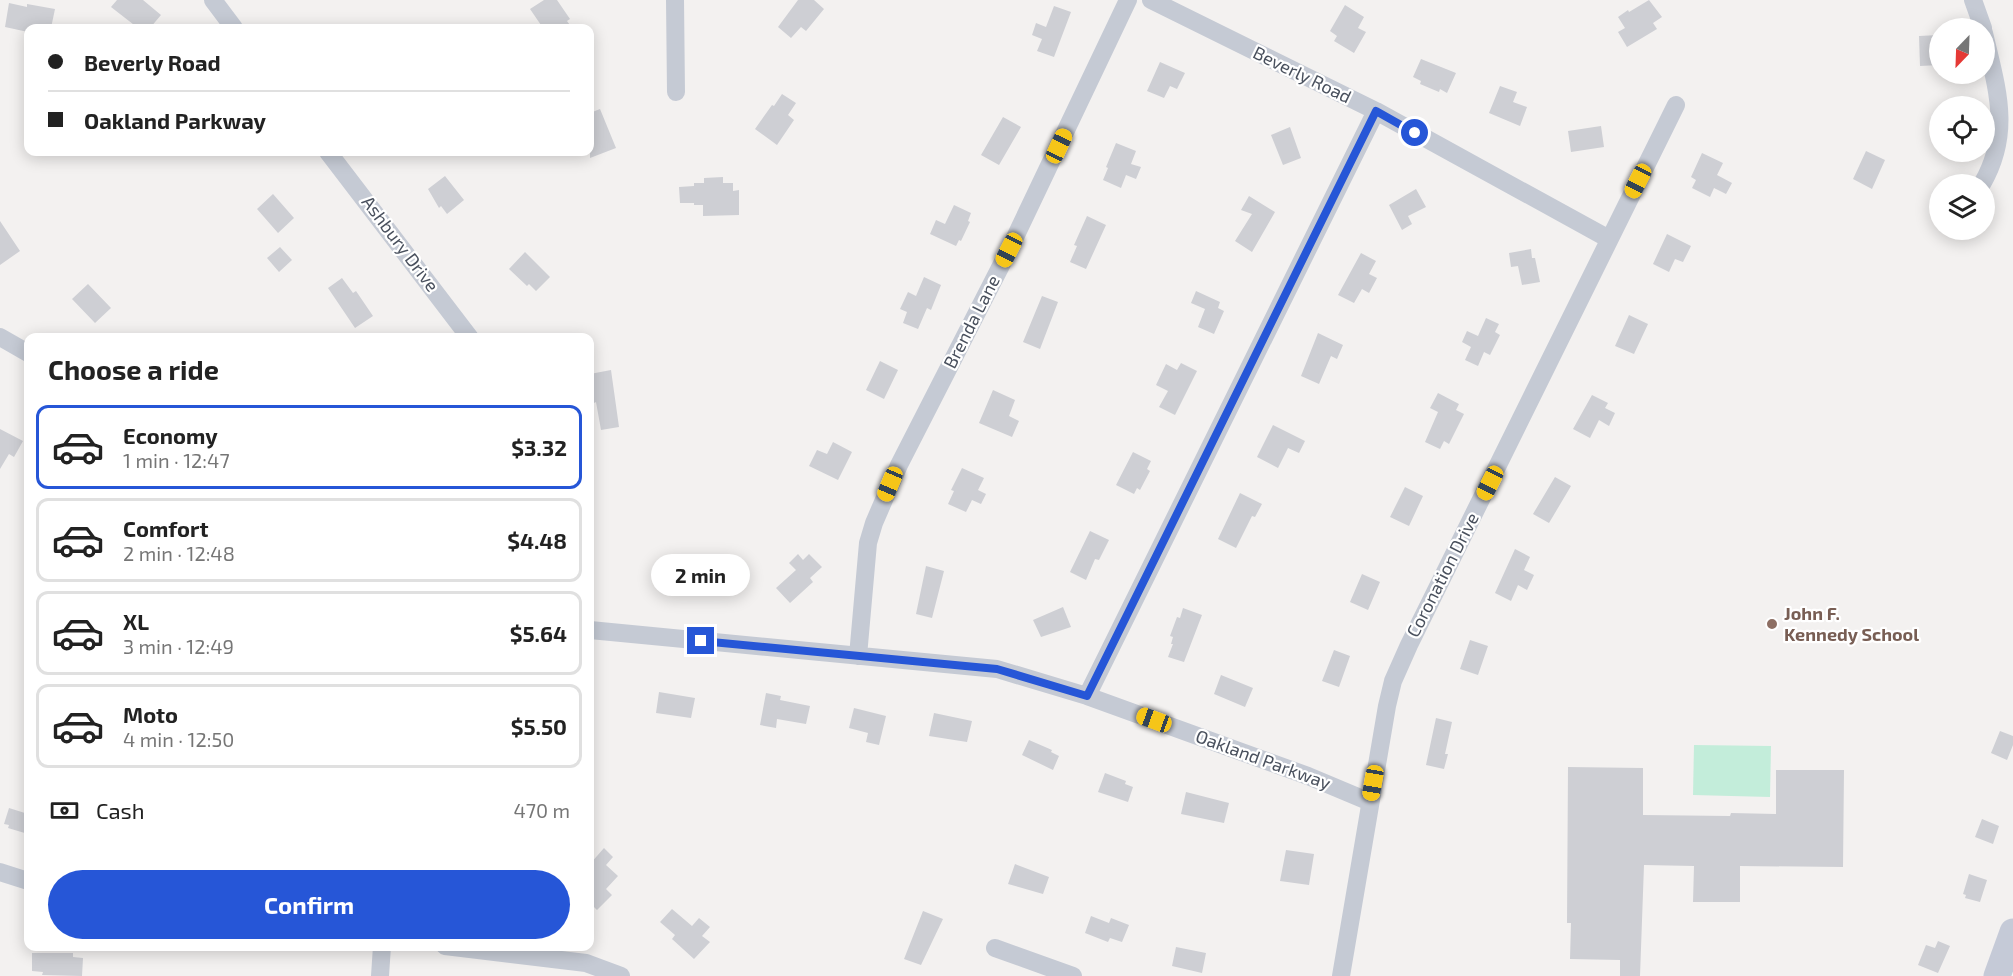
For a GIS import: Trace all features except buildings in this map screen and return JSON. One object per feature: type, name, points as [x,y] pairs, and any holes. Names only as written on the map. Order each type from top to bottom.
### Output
[{"type":"main road","points":[[1997,976],[2013,932]]},
{"type":"street","points":[[213,0],[231,24]]},
{"type":"street","points":[[675,0],[676,92]]},
{"type":"street","name":"Brenda Lane","points":[[858,656],[868,543],[874,523],[899,465],[1009,250],[1128,0]]},
{"type":"street","name":"Beverly Road","points":[[1151,0],[1376,111],[1609,239]]},
{"type":"street","points":[[1973,0],[1979,18]]},
{"type":"street","points":[[1988,174],[1998,147],[2001,126],[1995,81]]},
{"type":"street","name":"Coronation Drive","points":[[1341,976],[1393,681],[1676,105]]},
{"type":"street","points":[[1087,696],[1376,111]]},
{"type":"street","name":"Ashbury Drive","points":[[331,156],[466,333]]},
{"type":"street","points":[[0,337],[24,351]]},
{"type":"street","name":"Oakland Parkway","points":[[594,630],[997,669],[1087,696],[1308,776],[1370,802]]},
{"type":"street","points":[[0,872],[24,880]]},
{"type":"street","points":[[995,948],[1073,976]]},
{"type":"street","points":[[380,976],[382,951]]},
{"type":"street","points":[[486,951],[586,963],[621,976]]},
{"type":"green space","points":[[1694,745],[1771,746],[1770,797],[1693,795]]},
{"type":"place","name":"John F. Kennedy School","points":[[1772,624]]},
{"type":"route","points":[[701,641],[997,669],[1087,696],[1376,111],[1415,133]]}]
